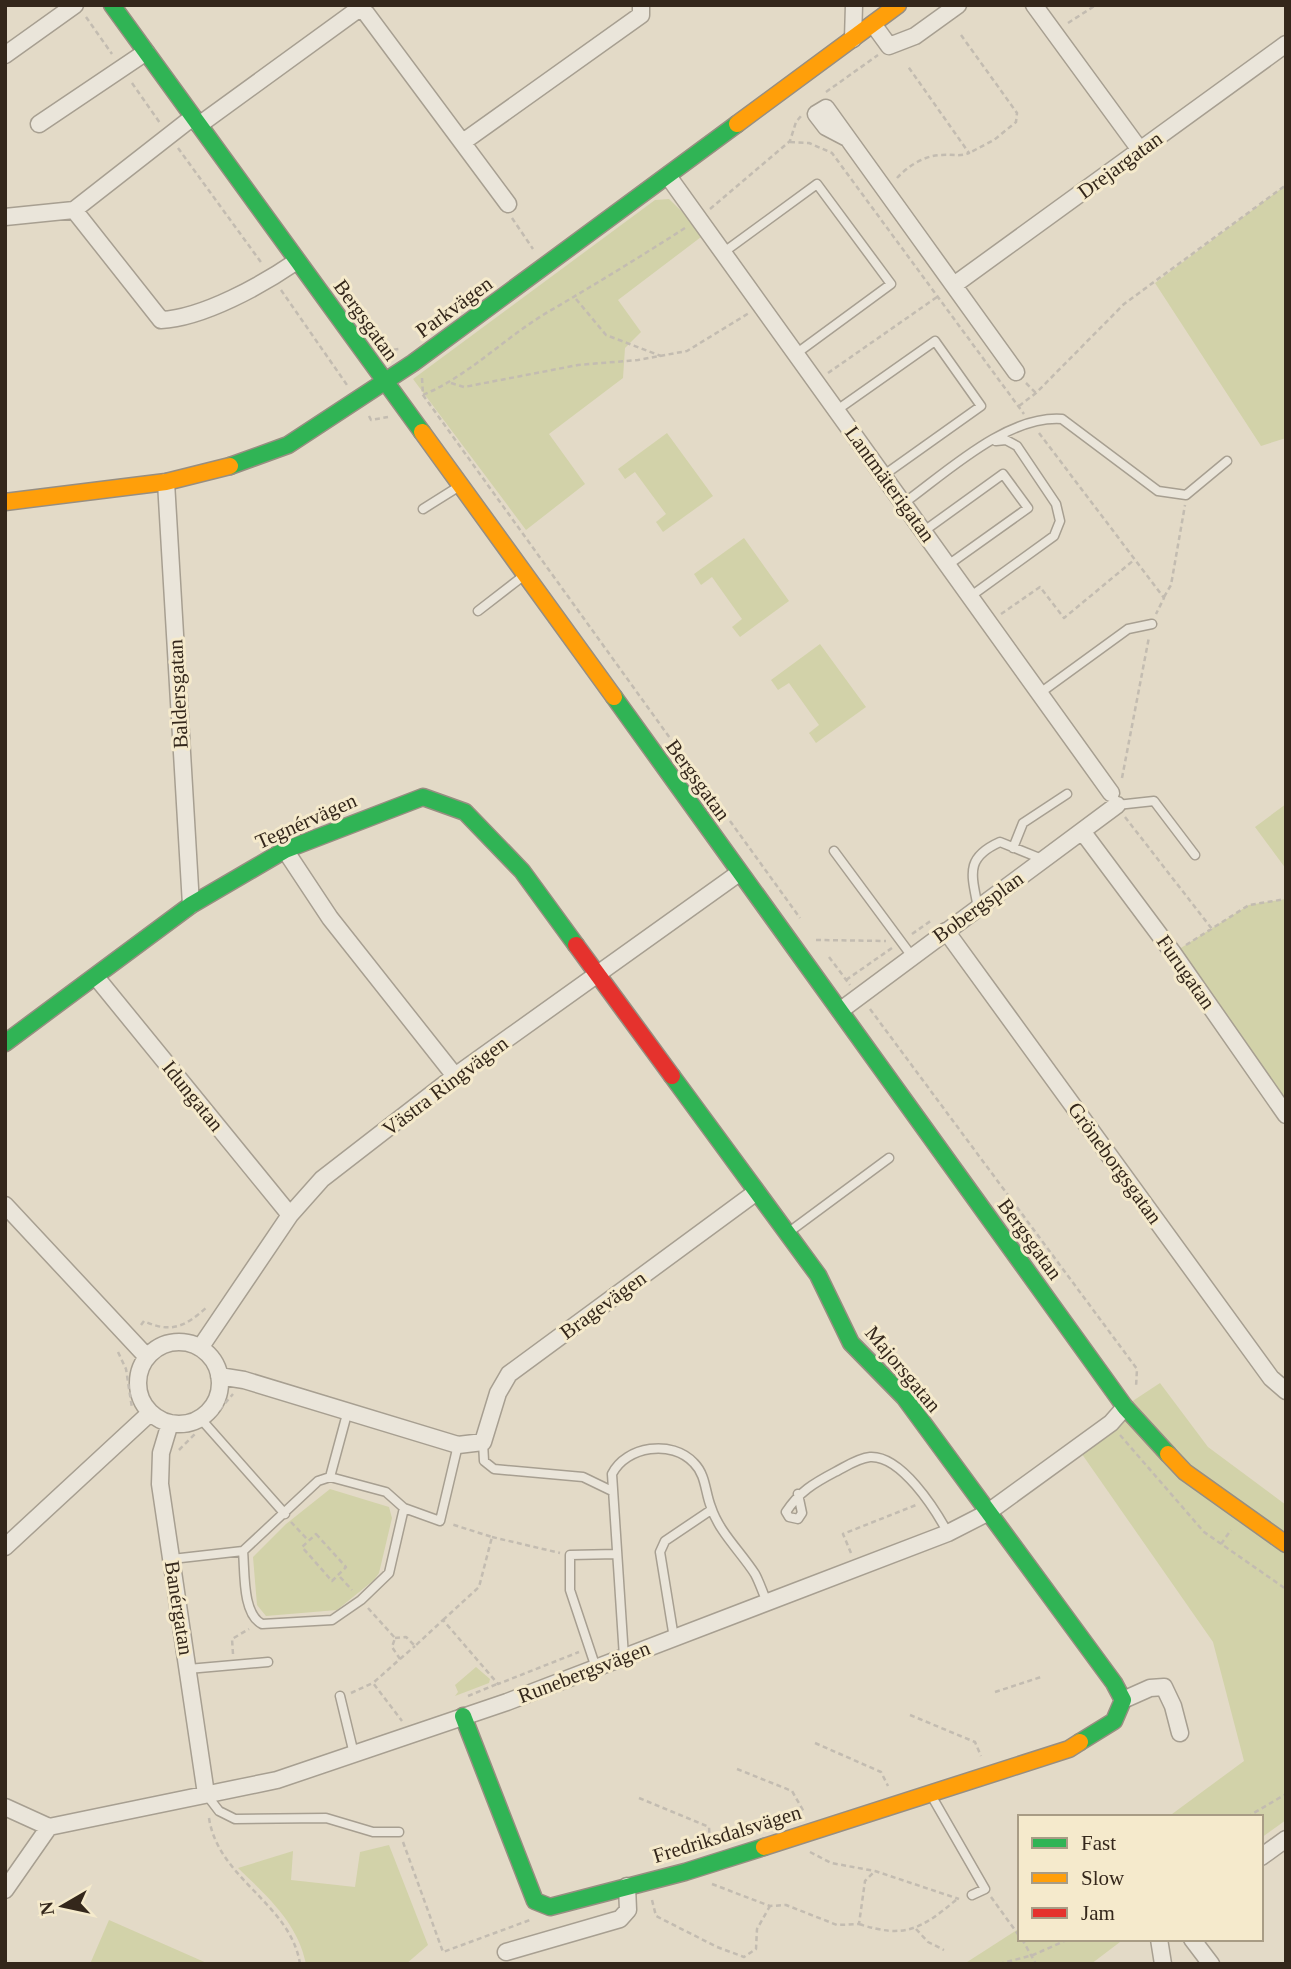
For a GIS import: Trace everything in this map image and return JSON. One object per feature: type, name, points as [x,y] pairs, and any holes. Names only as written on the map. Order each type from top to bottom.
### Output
[{"type":"street","name":"Bergsgatan","points":[[112,5],[739,873],[841,1010],[1125,1407],[1185,1472],[1286,1544]]},
{"type":"street","points":[[463,142],[641,15],[642,5]]},
{"type":"street","points":[[853,39],[854,5]]},
{"type":"street","name":"Parkvägen","points":[[5,502],[166,482],[220,469],[288,444],[413,363],[898,5]]},
{"type":"street","points":[[873,24],[889,46],[915,36],[958,5]]},
{"type":"street","points":[[1034,5],[1140,150]]},
{"type":"street","points":[[5,217],[74,210],[169,135],[196,121],[362,6],[508,204]]},
{"type":"street","points":[[5,55],[80,10]]},
{"type":"street","name":"Drejargatan","points":[[954,285],[1286,44]]},
{"type":"street","points":[[39,124],[146,52]]},
{"type":"street","points":[[847,138],[1016,372]]},
{"type":"street","name":"Lantmäterigatan","points":[[668,176],[1114,799]]},
{"type":"street","points":[[74,210],[161,320],[181,319],[273,278],[297,261]]},
{"type":"street","name":"Baldersgatan","points":[[166,482],[191,905]]},
{"type":"street","name":"Tegnérvägen","points":[[5,1042],[191,905],[285,850],[423,797],[465,812],[522,871],[598,973]]},
{"type":"street","name":"Bobergsplan","points":[[841,1010],[911,955],[1082,831],[1114,799]]},
{"type":"street","name":"Furugatan","points":[[1082,831],[1173,953],[1286,1115]]},
{"type":"street","points":[[285,850],[330,918],[455,1076]]},
{"type":"street","name":"Västra Ringvägen","points":[[200,1348],[290,1215],[322,1179],[455,1076],[739,873]]},
{"type":"street","name":"Gröneborgsgatan","points":[[946,931],[1271,1378],[1286,1391]]},
{"type":"street","name":"Majorsgatan","points":[[598,973],[755,1193],[818,1275],[851,1343],[904,1397],[987,1513],[1057,1602],[1123,1700]]},
{"type":"street","name":"Idungatan","points":[[96,977],[290,1215]]},
{"type":"street","name":"Bragevägen","points":[[483,1441],[498,1393],[509,1374],[755,1193]]},
{"type":"street","points":[[5,1205],[147,1357]]},
{"type":"street","points":[[178,1342],[200,1348],[209,1355],[219,1377],[216,1400],[200,1418],[191,1422],[170,1423],[150,1413],[138,1391],[141,1367],[147,1357],[166,1344],[178,1342]]},
{"type":"street","points":[[219,1377],[244,1380],[347,1414],[457,1445],[483,1441]]},
{"type":"street","name":"Runebergsvägen","points":[[49,1827],[277,1780],[596,1668],[858,1569],[948,1533],[987,1513],[1111,1423],[1125,1407]]},
{"type":"street","points":[[5,1547],[150,1413]]},
{"type":"street","name":"Banérgatan","points":[[170,1423],[162,1453],[160,1484],[206,1794]]},
{"type":"street","points":[[1123,1700],[1150,1688],[1164,1687],[1174,1706],[1180,1733]]},
{"type":"street","name":"Fredriksdalsvägen","points":[[550,1907],[685,1872],[1069,1749],[1114,1721],[1123,1700]]},
{"type":"street","points":[[463,1716],[535,1901],[550,1907]]},
{"type":"street","points":[[5,1807],[49,1827],[5,1890]]},
{"type":"street","points":[[1263,1856],[1286,1839]]},
{"type":"street","points":[[506,1951],[620,1919],[628,1910],[627,1886]]},
{"type":"street","points":[[1159,1941],[1163,1964]]},
{"type":"street","points":[[1194,1941],[1211,1964]]},
{"type":"lane","points":[[724,252],[817,184],[891,285],[797,353]]},
{"type":"lane","points":[[837,410],[934,341],[981,406],[884,475]]},
{"type":"lane","points":[[904,503],[991,441],[1030,421],[1062,419],[1158,491],[1186,495],[1227,461]]},
{"type":"lane","points":[[971,596],[1054,536],[1060,521],[1056,504],[1017,446],[1006,440],[991,441]]},
{"type":"lane","points":[[924,531],[1003,474],[1028,508],[948,565]]},
{"type":"lane","points":[[423,509],[460,485]]},
{"type":"lane","points":[[478,611],[525,575]]},
{"type":"lane","points":[[1040,693],[1129,629],[1152,624]]},
{"type":"lane","points":[[1013,848],[1023,822],[1067,794]]},
{"type":"lane","points":[[1114,799],[1154,801],[1195,855]]},
{"type":"lane","points":[[978,908],[971,870],[981,850],[1000,842],[1044,859]]},
{"type":"lane","points":[[834,851],[911,955]]},
{"type":"lane","points":[[787,1234],[889,1158]]},
{"type":"lane","points":[[330,1477],[347,1414]]},
{"type":"lane","points":[[200,1418],[285,1514]]},
{"type":"lane","points":[[483,1441],[484,1461],[494,1469],[583,1477],[612,1491]]},
{"type":"lane","points":[[172,1559],[243,1551],[318,1481],[330,1477],[386,1492],[404,1508],[440,1521],[457,1445]]},
{"type":"lane","points":[[624,1657],[612,1474],[617,1464],[631,1453],[666,1449],[681,1453],[702,1472],[711,1510],[756,1576],[768,1604]]},
{"type":"lane","points":[[798,1494],[820,1479],[869,1457],[886,1460],[929,1500],[948,1533]]},
{"type":"lane","points":[[243,1551],[250,1610],[255,1621],[271,1625],[332,1620],[361,1600],[389,1573],[404,1508]]},
{"type":"lane","points":[[674,1638],[660,1552],[665,1541],[711,1510]]},
{"type":"lane","points":[[596,1668],[570,1590],[570,1555],[617,1553]]},
{"type":"lane","points":[[188,1669],[268,1662]]},
{"type":"lane","points":[[340,1696],[354,1755]]},
{"type":"lane","points":[[206,1794],[219,1811],[235,1819],[326,1818],[373,1832],[399,1832]]},
{"type":"lane","points":[[931,1795],[985,1889],[972,1895]]},
{"type":"path","points":[[1053,32],[1096,5]]},
{"type":"path","points":[[80,10],[349,388]]},
{"type":"path","points":[[886,191],[904,171],[924,159],[969,153],[1016,122],[1017,113],[961,35]]},
{"type":"path","points":[[817,99],[889,46]]},
{"type":"path","points":[[907,65],[969,153]]},
{"type":"path","points":[[423,395],[451,383],[547,312],[575,299],[699,217],[790,142],[796,121],[803,114]]},
{"type":"path","points":[[790,142],[810,143],[832,153],[936,297],[1164,598]]},
{"type":"path","points":[[194,170],[203,163]]},
{"type":"path","points":[[1019,407],[1124,304],[1286,185]]},
{"type":"path","points":[[508,204],[513,223],[536,253]]},
{"type":"path","points":[[817,381],[936,297]]},
{"type":"path","points":[[575,299],[606,335],[661,356]]},
{"type":"path","points":[[451,383],[464,387],[578,365],[687,351],[752,311]]},
{"type":"path","points":[[401,348],[424,382],[423,395],[801,919]]},
{"type":"path","points":[[1122,779],[1152,624],[1171,585],[1186,495]]},
{"type":"path","points":[[989,622],[1040,587],[1064,618],[1134,560]]},
{"type":"path","points":[[1114,799],[1212,929]]},
{"type":"path","points":[[1173,953],[1249,905],[1286,900]]},
{"type":"path","points":[[901,942],[816,940],[860,995],[1137,1369],[1137,1386],[1125,1407]]},
{"type":"path","points":[[1118,1432],[1204,1532],[1286,1589]]},
{"type":"path","points":[[858,1569],[844,1534],[929,1500]]},
{"type":"path","points":[[285,1514],[307,1539]]},
{"type":"path","points":[[440,1521],[492,1537],[570,1555]]},
{"type":"path","points":[[1221,1544],[1233,1527]]},
{"type":"path","points":[[316,1534],[346,1567],[340,1577],[332,1581],[302,1547],[307,1539],[316,1534]]},
{"type":"path","points":[[340,1696],[373,1684],[479,1587],[492,1537]]},
{"type":"path","points":[[369,1609],[395,1638]]},
{"type":"path","points":[[443,1620],[498,1684],[589,1648]]},
{"type":"path","points":[[234,1665],[232,1639],[249,1629],[255,1621]]},
{"type":"path","points":[[395,1638],[406,1637],[415,1646]]},
{"type":"path","points":[[395,1638],[392,1647],[400,1659]]},
{"type":"path","points":[[995,1692],[1041,1677]]},
{"type":"path","points":[[373,1684],[403,1721],[390,1726]]},
{"type":"path","points":[[910,1715],[975,1742],[986,1777]]},
{"type":"path","points":[[815,1743],[881,1772],[896,1806]]},
{"type":"path","points":[[737,1769],[792,1791],[804,1811],[805,1833]]},
{"type":"path","points":[[206,1794],[211,1831],[229,1866],[277,1917],[299,1956],[300,1964]]},
{"type":"path","points":[[1250,1815],[1286,1794]]},
{"type":"path","points":[[639,1798],[709,1827],[710,1864]]},
{"type":"path","points":[[399,1832],[443,1952],[532,1919],[550,1907]]},
{"type":"path","points":[[786,1839],[831,1863],[876,1871],[956,1900]]},
{"type":"path","points":[[859,1924],[865,1881],[876,1871]]},
{"type":"path","points":[[685,1872],[770,1906],[786,1905],[837,1924],[859,1924],[893,1931],[916,1929],[956,1900],[972,1895]]},
{"type":"path","points":[[647,1880],[656,1916],[684,1932],[744,1957],[756,1949],[757,1929],[770,1906]]},
{"type":"path","points":[[985,1889],[1018,1934]]},
{"type":"path","points":[[916,1929],[928,1942],[944,1950]]},
{"type":"path","points":[[1023,1941],[1036,1964]]},
{"type":"path","points":[[999,1964],[1033,1955],[1064,1941]]},
{"type":"green space","points":[[1286,185],[1286,438],[1261,446],[1155,283]]},
{"type":"green space","points":[[669,199],[705,234],[618,300],[641,332],[625,348],[623,378],[549,434],[585,484],[526,530],[413,379],[655,200]]},
{"type":"green space","points":[[667,433],[713,496],[663,532],[656,522],[666,514],[635,472],[625,479],[618,469]]},
{"type":"green space","points":[[744,538],[789,601],[740,637],[732,627],[742,619],[712,577],[701,585],[694,574]]},
{"type":"green space","points":[[820,644],[866,707],[816,743],[809,733],[819,725],[789,683],[778,690],[771,680]]},
{"type":"green space","points":[[1286,804],[1286,869],[1255,827]]},
{"type":"green space","points":[[1286,899],[1286,1111],[1173,953],[1249,905]]},
{"type":"green space","points":[[1160,1383],[1208,1447],[1286,1505],[1286,1820],[1263,1837],[1263,1815],[1171,1815],[1244,1761],[1213,1642],[1077,1447],[1069,1443]]},
{"type":"green space","points":[[330,1489],[389,1507],[392,1518],[379,1573],[337,1610],[266,1616],[257,1605],[253,1557],[286,1524]]},
{"type":"green space","points":[[476,1667],[490,1679],[489,1683],[455,1696],[458,1692],[455,1685]]},
{"type":"green space","points":[[389,1845],[428,1945],[406,1964],[306,1964],[289,1923],[238,1868],[293,1851],[291,1880],[355,1887],[360,1852]]},
{"type":"green space","points":[[109,1920],[209,1964],[90,1964]]},
{"type":"green space","points":[[1018,1929],[1018,1941],[1121,1941],[1091,1964],[964,1964]]},
{"type":"traffic: fast","points":[[112,5],[422,432]]},
{"type":"traffic: fast","points":[[230,466],[288,445],[413,363],[737,124]]},
{"type":"traffic: fast","points":[[614,697],[1125,1407],[1168,1454]]},
{"type":"traffic: fast","points":[[5,1043],[191,905],[285,850],[423,797],[465,812],[522,871],[576,945]]},
{"type":"traffic: fast","points":[[672,1076],[818,1275],[851,1343],[904,1397],[1114,1683],[1123,1700],[1114,1721],[1080,1742]]},
{"type":"traffic: fast","points":[[463,1716],[535,1901],[550,1907],[685,1872],[764,1847]]},
{"type":"traffic: slow","points":[[737,124],[898,5]]},
{"type":"traffic: slow","points":[[422,432],[614,697]]},
{"type":"traffic: slow","points":[[5,502],[166,482],[230,466]]},
{"type":"traffic: slow","points":[[1168,1454],[1185,1472],[1286,1544]]},
{"type":"traffic: slow","points":[[764,1847],[1069,1749],[1080,1742]]},
{"type":"traffic: jam","points":[[576,945],[672,1076]]}]
